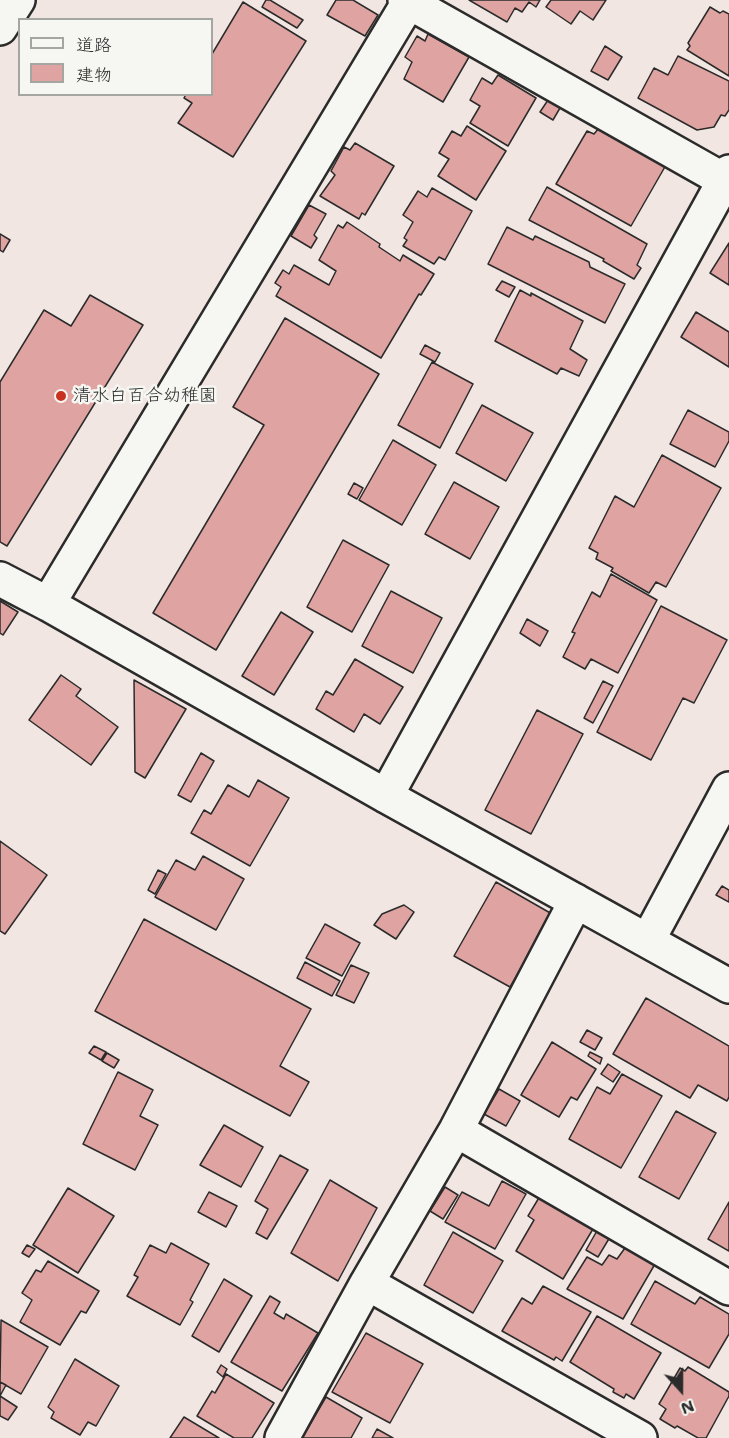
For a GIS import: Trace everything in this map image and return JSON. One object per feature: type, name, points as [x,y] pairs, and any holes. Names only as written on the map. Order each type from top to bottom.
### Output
[{"type":"street","points":[[0,28],[18,0]]},
{"type":"street","points":[[48,604],[408,1],[727,178],[386,796]]},
{"type":"street","points":[[0,579],[729,986]]},
{"type":"street","points":[[648,940],[729,789]]},
{"type":"street","points":[[282,1438],[367,1283],[456,1130],[576,901]]},
{"type":"street","points":[[456,1130],[729,1288]]},
{"type":"street","points":[[367,1283],[640,1438]]},
{"type":"building","points":[[266,0],[270,0],[303,20],[297,28],[262,7]]},
{"type":"building","points":[[336,0],[353,0],[378,15],[365,36],[327,15]]},
{"type":"building","points":[[469,0],[540,0],[536,7],[529,2],[522,12],[515,8],[507,22]]},
{"type":"building","points":[[551,0],[606,0],[593,20],[580,11],[571,24],[546,7]]},
{"type":"building","points":[[243,2],[306,41],[233,157],[178,123],[192,103],[184,98],[185,96],[213,96],[213,52]]},
{"type":"building","points":[[710,7],[720,13],[723,11],[729,14],[729,76],[687,50],[690,46],[688,43]]},
{"type":"building","points":[[428,34],[469,57],[443,102],[404,79],[412,62],[405,57],[417,36],[425,41]]},
{"type":"building","points":[[605,46],[622,57],[608,80],[591,71]]},
{"type":"building","points":[[678,56],[729,81],[729,110],[725,116],[721,115],[714,127],[697,130],[638,98],[654,68],[668,75]]},
{"type":"building","points":[[498,75],[536,98],[508,146],[470,123],[480,106],[470,100],[482,78],[492,84]]},
{"type":"building","points":[[548,100],[560,108],[553,120],[540,112]]},
{"type":"building","points":[[467,126],[506,151],[476,200],[438,176],[449,159],[439,153],[452,131],[461,136]]},
{"type":"building","points":[[599,128],[666,165],[631,226],[556,184],[587,131],[594,134]]},
{"type":"building","points":[[355,143],[394,166],[365,215],[362,213],[359,219],[320,196],[335,175],[331,171],[344,147],[350,150]]},
{"type":"building","points":[[547,187],[647,244],[637,265],[641,268],[634,279],[603,261],[604,259],[529,220]]},
{"type":"building","points":[[432,188],[472,211],[445,260],[439,257],[434,264],[403,246],[407,240],[404,238],[413,222],[403,215],[418,191],[427,197]]},
{"type":"building","points":[[309,205],[326,214],[314,235],[317,238],[311,248],[291,236]]},
{"type":"building","points":[[347,222],[380,244],[379,247],[400,261],[403,255],[434,274],[421,295],[419,294],[381,358],[276,296],[281,287],[275,283],[283,270],[289,274],[294,265],[329,285],[336,271],[319,260],[338,225],[343,228]]},
{"type":"building","points":[[507,227],[533,240],[535,236],[589,262],[590,267],[625,284],[605,323],[488,264]]},
{"type":"building","points":[[0,234],[10,240],[3,252],[0,250]]},
{"type":"building","points":[[729,243],[729,285],[710,273]]},
{"type":"building","points":[[502,281],[515,287],[509,297],[496,290]]},
{"type":"building","points":[[520,290],[531,296],[531,293],[583,321],[570,349],[587,360],[579,376],[561,368],[557,374],[495,341]]},
{"type":"building","points":[[90,295],[143,325],[7,546],[0,542],[0,382],[44,310],[71,326]]},
{"type":"building","points":[[696,312],[729,332],[729,367],[681,337]]},
{"type":"building","points":[[285,318],[379,374],[216,650],[153,613],[264,425],[233,407]]},
{"type":"building","points":[[425,345],[440,353],[435,362],[420,354]]},
{"type":"building","points":[[432,362],[473,384],[440,448],[398,425]]},
{"type":"building","points":[[482,405],[533,433],[506,481],[456,453]]},
{"type":"building","points":[[688,410],[729,432],[729,441],[715,467],[670,444]]},
{"type":"building","points":[[393,440],[436,465],[402,525],[359,500]]},
{"type":"building","points":[[662,455],[721,488],[666,587],[656,582],[649,593],[611,571],[613,568],[596,559],[598,553],[589,548],[615,496],[634,507]]},
{"type":"building","points":[[454,482],[499,507],[470,559],[425,534]]},
{"type":"building","points":[[354,483],[363,488],[357,499],[348,494]]},
{"type":"building","points":[[343,540],[389,565],[352,632],[307,607]]},
{"type":"building","points":[[611,574],[657,600],[618,673],[591,659],[585,669],[563,657],[575,633],[572,632],[592,592],[600,597]]},
{"type":"building","points":[[391,591],[442,618],[413,673],[362,646]]},
{"type":"building","points":[[0,601],[18,612],[3,635],[0,633]]},
{"type":"building","points":[[661,606],[727,640],[694,703],[683,698],[651,760],[597,732]]},
{"type":"building","points":[[281,612],[313,632],[274,695],[242,676]]},
{"type":"building","points":[[527,619],[548,631],[540,646],[520,633]]},
{"type":"building","points":[[355,659],[403,687],[380,724],[364,714],[354,732],[316,709],[326,691],[333,695]]},
{"type":"building","points":[[61,675],[81,689],[76,696],[118,727],[91,765],[29,720]]},
{"type":"building","points":[[134,680],[186,709],[145,778],[135,772]]},
{"type":"building","points":[[603,681],[613,686],[593,723],[584,718]]},
{"type":"building","points":[[537,710],[583,734],[531,834],[485,810]]},
{"type":"building","points":[[201,753],[214,761],[191,802],[178,795]]},
{"type":"building","points":[[258,780],[289,798],[250,866],[191,833],[204,810],[211,814],[228,785],[249,797]]},
{"type":"building","points":[[0,841],[47,875],[5,934],[0,931]]},
{"type":"building","points":[[203,856],[244,879],[216,930],[155,897],[176,860],[195,870]]},
{"type":"building","points":[[158,870],[166,874],[155,894],[148,890]]},
{"type":"building","points":[[496,882],[552,914],[510,987],[454,956]]},
{"type":"building","points":[[722,886],[729,890],[729,902],[716,895]]},
{"type":"building","points":[[404,905],[414,912],[396,939],[374,925],[382,914]]},
{"type":"building","points":[[144,919],[311,1009],[280,1066],[309,1082],[290,1116],[95,1011]]},
{"type":"building","points":[[325,924],[360,943],[342,976],[306,958]]},
{"type":"building","points":[[305,962],[340,981],[332,996],[297,978]]},
{"type":"building","points":[[351,965],[369,973],[354,1003],[336,995]]},
{"type":"building","points":[[646,998],[729,1046],[729,1097],[727,1101],[698,1085],[690,1098],[613,1054]]},
{"type":"building","points":[[587,1030],[602,1038],[595,1050],[580,1042]]},
{"type":"building","points":[[552,1042],[596,1069],[577,1100],[571,1097],[559,1117],[521,1095]]},
{"type":"building","points":[[94,1046],[106,1052],[101,1060],[89,1053]]},
{"type":"building","points":[[590,1052],[602,1058],[600,1064],[588,1056]]},
{"type":"building","points":[[107,1053],[119,1060],[114,1068],[102,1061]]},
{"type":"building","points":[[608,1064],[620,1072],[613,1082],[601,1074]]},
{"type":"building","points":[[118,1072],[153,1090],[140,1116],[158,1125],[135,1170],[83,1144]]},
{"type":"building","points":[[622,1074],[662,1096],[621,1168],[569,1139],[597,1087],[610,1094]]},
{"type":"building","points":[[499,1089],[520,1101],[506,1126],[484,1114]]},
{"type":"building","points":[[676,1111],[716,1133],[679,1199],[639,1177]]},
{"type":"building","points":[[224,1125],[263,1147],[241,1187],[200,1165]]},
{"type":"building","points":[[280,1155],[308,1170],[267,1239],[256,1233],[268,1209],[255,1201]]},
{"type":"building","points":[[330,1180],[377,1208],[338,1281],[291,1253]]},
{"type":"building","points":[[502,1181],[526,1194],[495,1249],[445,1222],[462,1192],[489,1206]]},
{"type":"building","points":[[445,1187],[458,1195],[443,1219],[430,1211]]},
{"type":"building","points":[[68,1188],[114,1216],[78,1273],[33,1245]]},
{"type":"building","points":[[209,1192],[237,1206],[226,1227],[198,1212]]},
{"type":"building","points":[[540,1196],[593,1229],[563,1279],[516,1251],[534,1220],[528,1216]]},
{"type":"building","points":[[729,1202],[729,1251],[708,1239]]},
{"type":"building","points":[[598,1229],[610,1237],[598,1257],[586,1250]]},
{"type":"building","points":[[453,1232],[503,1261],[473,1313],[424,1285]]},
{"type":"building","points":[[171,1243],[209,1264],[190,1300],[193,1302],[180,1325],[127,1296],[138,1277],[134,1275],[150,1245],[166,1253]]},
{"type":"building","points":[[27,1245],[35,1249],[29,1257],[22,1253]]},
{"type":"building","points":[[625,1248],[655,1264],[623,1319],[567,1289],[587,1257],[602,1265],[609,1255],[617,1259]]},
{"type":"building","points":[[48,1261],[99,1291],[86,1313],[81,1311],[60,1345],[20,1322],[32,1300],[22,1293],[36,1270],[41,1272]]},
{"type":"building","points":[[224,1279],[252,1296],[219,1352],[192,1336]]},
{"type":"building","points":[[655,1281],[695,1304],[700,1297],[729,1314],[729,1334],[709,1368],[631,1324]]},
{"type":"building","points":[[543,1286],[591,1312],[562,1361],[556,1357],[554,1360],[502,1331],[522,1298],[532,1304]]},
{"type":"building","points":[[270,1296],[280,1302],[274,1313],[284,1319],[286,1314],[318,1333],[282,1391],[231,1362]]},
{"type":"building","points":[[597,1316],[661,1353],[634,1399],[626,1394],[624,1398],[613,1392],[614,1389],[570,1362]]},
{"type":"building","points":[[1,1320],[48,1347],[21,1394],[0,1382]]},
{"type":"building","points":[[366,1333],[423,1364],[390,1423],[332,1392]]},
{"type":"building","points":[[75,1359],[119,1386],[96,1426],[88,1422],[80,1435],[51,1418],[54,1412],[48,1407]]},
{"type":"building","points":[[221,1365],[227,1369],[223,1377],[217,1372]]},
{"type":"building","points":[[688,1367],[729,1392],[706,1438],[698,1438],[660,1419],[666,1409],[659,1404],[680,1368],[685,1371]]},
{"type":"building","points":[[226,1374],[274,1403],[252,1438],[234,1438],[197,1416],[212,1391],[215,1393]]},
{"type":"building","points":[[0,1382],[6,1385],[0,1396]]},
{"type":"building","points":[[0,1396],[17,1407],[8,1420],[0,1416]]},
{"type":"building","points":[[326,1397],[362,1418],[351,1438],[302,1438]]},
{"type":"building","points":[[184,1417],[219,1438],[170,1438]]},
{"type":"building","points":[[377,1429],[393,1438],[372,1438]]},
{"type":"place","name":"清水白百合幼稚園","points":[[61,396]]}]
